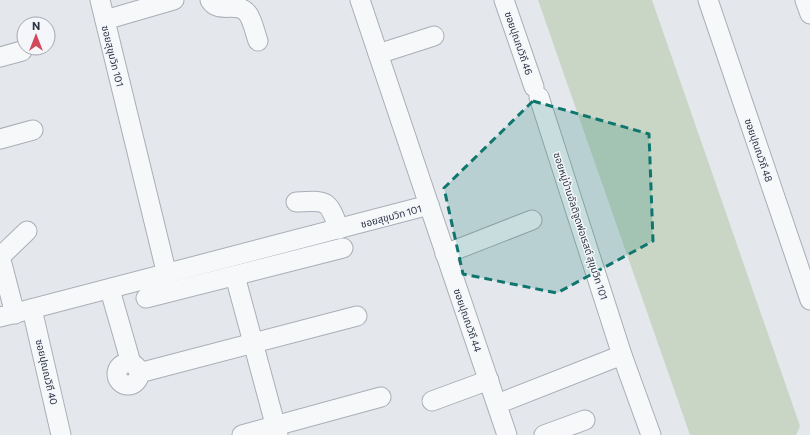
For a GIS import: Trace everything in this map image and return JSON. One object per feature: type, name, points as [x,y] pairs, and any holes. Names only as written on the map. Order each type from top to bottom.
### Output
[{"type":"street","name":"ซอยสุขุมวิท 101","points":[[100,0],[167,275]]},
{"type":"street","points":[[105,20],[174,0]]},
{"type":"street","points":[[210,0],[213,5],[218,8],[237,6],[248,14],[258,41]]},
{"type":"street","name":"ซอยสุขุมวิท 101","points":[[16,313],[429,206],[360,0]]},
{"type":"street","name":"ซอยปุณณวิถี 46","points":[[504,0],[536,92]]},
{"type":"street","name":"ซอยปุณณวิถี 48","points":[[708,0],[810,300]]},
{"type":"street","points":[[805,0],[810,14]]},
{"type":"street","points":[[378,54],[434,36]]},
{"type":"street","points":[[0,57],[16,53]]},
{"type":"street","name":"ซอยหมู่บ้านอัลติจูดฟอเรสต์ สุขุมวิท 101","points":[[536,92],[622,355],[650,435]]},
{"type":"street","points":[[0,139],[33,130]]},
{"type":"street","points":[[296,202],[312,201],[327,204],[339,229]]},
{"type":"street","name":"ซอยปุณณวิถี 44","points":[[429,206],[507,435]]},
{"type":"street","points":[[445,254],[532,220]]},
{"type":"street","points":[[0,256],[28,230]]},
{"type":"street","points":[[146,298],[343,248]]},
{"type":"street","name":"ซอยปุณณวิถี 40","points":[[0,256],[16,313],[61,435]]},
{"type":"street","points":[[235,276],[277,430]]},
{"type":"street","points":[[104,291],[118,338],[130,367],[253,343],[357,316]]},
{"type":"street","points":[[497,404],[622,355]]},
{"type":"street","points":[[432,401],[489,380]]},
{"type":"street","points":[[242,435],[277,430],[381,397]]},
{"type":"street","points":[[544,435],[585,420]]},
{"type":"highlighted area","points":[[533,101],[649,134],[653,241],[557,293],[463,274],[444,188]]},
{"type":"green space","points":[[538,0],[652,0],[800,426],[796,435],[690,435]]}]
